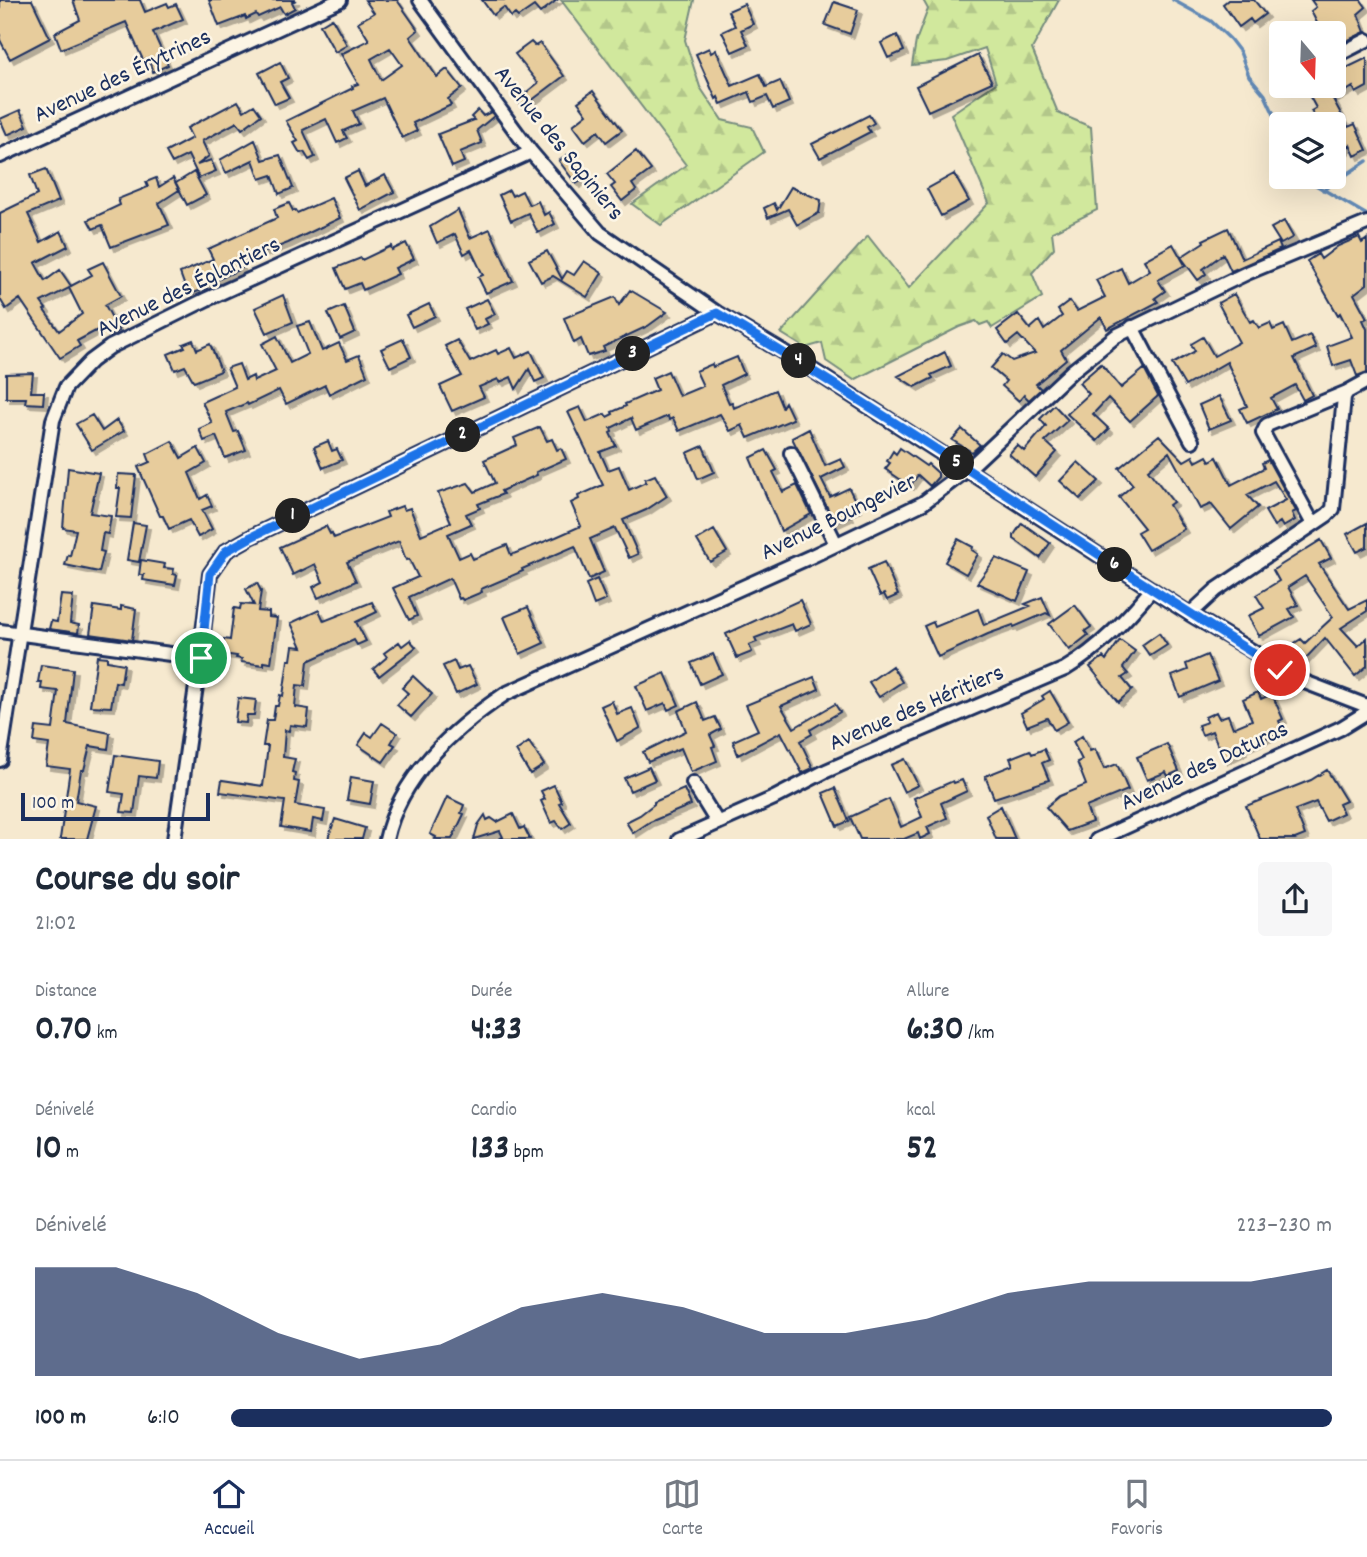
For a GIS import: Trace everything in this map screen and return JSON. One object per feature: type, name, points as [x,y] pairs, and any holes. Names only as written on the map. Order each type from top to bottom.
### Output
[{"type":"street","name":"Avenue des Érytrines","points":[[0,156],[340,0]]},
{"type":"street","name":"Avenue des Sapiniers","points":[[420,0],[531,152],[600,233],[717,313],[803,364],[1190,614],[1302,681],[1367,706]]},
{"type":"street","points":[[1346,51],[1367,40]]},
{"type":"street","name":"Avenue des Églantiers","points":[[0,760],[53,420],[58,402],[76,376],[110,347],[183,311],[531,152]]},
{"type":"street","name":"Avenue Boungevier","points":[[386,839],[399,802],[412,780],[456,731],[496,700],[923,503],[968,469],[1071,372],[1116,336],[1247,273],[1367,223]]},
{"type":"street","points":[[174,839],[201,658],[210,574],[226,551],[717,313]]},
{"type":"street","points":[[1132,327],[1192,441]]},
{"type":"street","points":[[1313,524],[1264,429],[1267,425],[1367,381]]},
{"type":"street","points":[[1190,614],[1216,590],[1334,509],[1342,405],[1347,392]]},
{"type":"street","points":[[791,453],[836,544]]},
{"type":"street","name":"Avenue des Héritiers","points":[[679,839],[881,747],[1065,670],[1089,654],[1122,623],[1152,589]]},
{"type":"street","points":[[0,631],[201,658]]},
{"type":"street","name":"Avenue des Daturas","points":[[1097,839],[1340,728],[1367,712]]},
{"type":"street","points":[[693,783],[717,822]]},
{"type":"green space","points":[[561,0],[694,0],[685,40],[700,87],[722,120],[752,127],[764,152],[661,225],[632,204],[686,165]]},
{"type":"green space","points":[[923,0],[1059,0],[1032,49],[1058,113],[1091,127],[1097,210],[1052,232],[1054,248],[1032,273],[1042,297],[992,328],[988,322],[980,325],[976,321],[959,327],[854,380],[826,361],[822,343],[805,348],[781,333],[868,236],[909,288],[989,203],[951,114],[996,83],[985,48],[947,61],[912,65],[916,41],[928,9]]},
{"type":"building","points":[[0,0],[32,0],[50,38],[10,59],[0,40]]},
{"type":"building","points":[[73,0],[140,0],[145,12],[167,3],[169,7],[176,4],[183,19],[153,32],[168,65],[153,72],[148,58],[143,60],[126,22],[61,49],[55,33],[80,20]]},
{"type":"building","points":[[209,0],[296,0],[292,2],[295,8],[284,14],[280,7],[258,17],[256,14],[246,19],[245,16],[219,26]]},
{"type":"building","points":[[365,0],[397,0],[418,30],[410,37],[437,77],[447,69],[462,88],[448,99],[451,105],[413,123],[417,131],[402,138],[383,98],[353,111],[359,124],[343,131],[347,138],[337,143],[326,119],[303,130],[315,157],[309,160],[304,152],[300,153],[294,143],[298,141],[286,121],[358,84],[341,54],[369,40],[358,22],[374,13]],"holes":[[[390,48],[402,65],[381,80],[371,59]]]},
{"type":"building","points":[[482,0],[557,0],[540,13],[534,6],[518,17],[515,14],[511,17],[504,7],[493,15]]},
{"type":"building","points":[[1228,0],[1254,0],[1265,14],[1253,23],[1250,19],[1239,27],[1223,4]]},
{"type":"building","points":[[1311,0],[1361,0],[1366,7],[1358,14],[1365,32],[1346,41],[1346,21],[1316,21],[1311,11],[1316,7]]},
{"type":"building","points":[[834,2],[858,10],[850,34],[825,25]]},
{"type":"building","points":[[744,4],[753,24],[741,30],[748,45],[732,52],[722,32],[735,26],[728,11]]},
{"type":"building","points":[[332,18],[347,45],[335,52],[320,25]]},
{"type":"building","points":[[897,35],[904,51],[888,58],[881,43]]},
{"type":"building","points":[[531,42],[535,46],[540,43],[564,76],[523,107],[517,100],[538,83],[515,54]]},
{"type":"building","points":[[709,48],[711,53],[716,50],[732,86],[760,74],[766,87],[780,81],[789,102],[773,109],[767,96],[753,102],[749,92],[721,104],[718,97],[716,99],[696,54]]},
{"type":"building","points":[[978,55],[992,82],[928,111],[916,86]]},
{"type":"building","points":[[1367,58],[1367,87],[1356,93],[1353,87],[1346,91],[1346,68]]},
{"type":"building","points":[[280,62],[288,78],[280,82],[289,98],[275,104],[259,73]]},
{"type":"building","points":[[593,91],[622,130],[606,142],[598,131],[585,141],[573,125],[587,114],[578,102]]},
{"type":"building","points":[[1311,98],[1335,98],[1340,112],[1312,112],[1316,108]]},
{"type":"building","points":[[238,101],[244,111],[254,105],[261,115],[242,129],[237,122],[202,141],[209,156],[197,165],[211,160],[216,171],[199,178],[188,155],[172,163],[166,152],[192,138],[187,128]]},
{"type":"building","points":[[20,110],[27,126],[7,135],[0,119]]},
{"type":"building","points":[[478,110],[483,116],[491,112],[494,116],[477,130],[482,143],[460,152],[464,162],[452,167],[438,134],[474,120],[471,117]]},
{"type":"building","points":[[869,115],[874,123],[867,127],[870,132],[820,158],[812,144]]},
{"type":"building","points":[[1346,123],[1348,127],[1355,124],[1367,150],[1355,156],[1350,145],[1346,149]]},
{"type":"building","points":[[255,140],[263,160],[280,155],[293,188],[279,194],[272,175],[260,179],[253,160],[226,173],[220,160]]},
{"type":"building","points":[[636,151],[651,170],[632,184],[636,190],[622,201],[611,187],[615,184],[607,174]]},
{"type":"building","points":[[567,155],[584,179],[576,184],[559,161]]},
{"type":"building","points":[[46,169],[59,201],[28,214],[41,242],[61,231],[68,246],[35,263],[45,281],[60,270],[71,286],[92,275],[88,269],[103,262],[121,296],[105,305],[119,331],[109,336],[105,326],[77,341],[80,346],[60,358],[20,299],[6,309],[0,299],[0,213],[37,195],[30,175]],"holes":[[[69,288],[82,314],[59,331],[41,302]]]},
{"type":"building","points":[[358,171],[365,186],[385,175],[394,192],[360,210],[344,178]]},
{"type":"building","points":[[194,172],[206,195],[187,205],[176,183]]},
{"type":"building","points":[[954,174],[969,201],[941,216],[927,189]]},
{"type":"building","points":[[156,178],[159,187],[173,178],[179,190],[159,203],[169,225],[111,247],[102,225],[93,229],[88,220],[120,205],[118,199],[148,187],[146,182]]},
{"type":"building","points":[[791,187],[821,200],[819,213],[797,225],[788,209],[768,218],[764,208],[774,203],[777,210]]},
{"type":"building","points":[[509,190],[512,196],[522,191],[529,205],[538,201],[544,215],[549,212],[555,224],[538,233],[528,213],[511,221],[499,195]]},
{"type":"building","points":[[331,198],[340,218],[288,243],[239,262],[242,268],[206,285],[207,288],[188,295],[180,273],[213,259],[208,249],[277,218],[274,209],[289,203],[297,213]]},
{"type":"building","points":[[458,210],[470,238],[490,229],[513,281],[486,293],[478,277],[483,275],[471,250],[464,254],[455,234],[437,243],[430,227]]},
{"type":"building","points":[[1284,221],[1293,237],[1281,244],[1271,228]]},
{"type":"building","points":[[1228,228],[1242,259],[1278,242],[1281,249],[1231,271],[1223,254],[1203,269],[1206,274],[1198,280],[1181,257],[1204,242],[1203,240]]},
{"type":"building","points":[[1359,237],[1362,243],[1367,239],[1367,284],[1354,294],[1367,318],[1363,320],[1367,329],[1367,372],[1357,376],[1351,360],[1333,366],[1327,346],[1352,337],[1307,261],[1318,254],[1321,259],[1338,246]]},
{"type":"building","points":[[406,243],[414,259],[395,268],[398,274],[363,290],[360,283],[345,289],[336,268],[361,258],[362,260],[391,246],[392,250]]},
{"type":"building","points":[[1173,244],[1185,265],[1158,280],[1165,291],[1155,298],[1158,302],[1107,329],[1101,317],[1061,350],[1066,359],[1036,384],[1041,389],[1029,400],[1024,395],[1019,401],[1002,386],[1006,381],[991,368],[1003,354],[1012,361],[1035,353],[1018,335],[1007,344],[997,330],[1018,314],[1030,329],[1039,321],[1044,330],[1062,316],[1058,310],[1070,301],[1077,311],[1105,297],[1096,280],[1121,268],[1128,283],[1150,270],[1144,260]]},
{"type":"building","points":[[547,251],[562,279],[567,271],[574,275],[584,261],[602,273],[587,297],[553,276],[541,282],[529,260]]},
{"type":"building","points":[[630,290],[667,312],[648,326],[603,347],[605,351],[588,356],[581,339],[574,343],[564,318],[615,297],[619,305]]},
{"type":"building","points":[[1234,294],[1250,322],[1254,320],[1259,328],[1270,323],[1273,330],[1284,325],[1292,343],[1310,335],[1316,348],[1294,358],[1312,395],[1303,400],[1295,385],[1271,398],[1277,409],[1247,423],[1240,409],[1247,406],[1227,362],[1185,386],[1172,364],[1195,351],[1191,344],[1203,337],[1214,356],[1239,342],[1218,303]]},
{"type":"building","points":[[283,295],[293,322],[267,333],[255,308]]},
{"type":"building","points":[[487,299],[495,314],[485,319],[488,324],[475,330],[465,309]]},
{"type":"building","points":[[429,304],[435,316],[412,327],[406,315]]},
{"type":"building","points":[[344,306],[355,332],[340,339],[328,313]]},
{"type":"building","points":[[310,322],[322,351],[339,343],[347,360],[359,355],[367,375],[329,394],[325,385],[286,404],[279,390],[226,412],[234,432],[238,431],[246,450],[225,458],[216,436],[204,441],[199,429],[212,423],[202,402],[235,387],[227,368],[239,364],[245,380],[253,376],[254,381],[276,371],[262,344],[277,336],[290,363],[308,354],[297,326]]},
{"type":"building","points":[[403,339],[411,357],[390,367],[381,349]]},
{"type":"building","points":[[193,340],[197,350],[210,344],[221,371],[194,382],[185,366],[175,370],[168,354],[185,347],[183,344]]},
{"type":"building","points":[[457,340],[470,362],[496,350],[498,354],[511,348],[516,358],[531,351],[544,378],[535,382],[529,369],[516,389],[511,377],[500,382],[498,379],[479,387],[484,397],[452,411],[440,386],[462,376],[445,346]]},
{"type":"building","points":[[945,352],[951,366],[931,375],[933,378],[915,387],[898,376]]},
{"type":"building","points":[[737,357],[744,374],[721,385],[729,403],[732,402],[734,408],[775,390],[782,407],[785,402],[793,419],[748,438],[742,425],[730,431],[720,414],[679,431],[673,418],[669,420],[668,416],[636,430],[631,418],[611,428],[610,433],[616,446],[600,452],[608,470],[619,466],[629,490],[655,475],[667,496],[646,510],[623,520],[638,554],[629,558],[615,528],[590,539],[604,572],[589,579],[575,546],[522,569],[523,571],[463,600],[459,599],[450,578],[409,597],[417,616],[409,620],[393,588],[418,577],[409,559],[406,560],[399,541],[347,562],[356,581],[318,598],[313,587],[323,582],[315,564],[293,575],[280,547],[326,526],[334,538],[388,517],[386,512],[402,506],[404,510],[410,508],[421,535],[451,522],[438,493],[468,483],[475,492],[495,483],[484,460],[517,445],[514,438],[540,427],[547,441],[552,439],[557,450],[561,448],[566,459],[501,491],[503,494],[478,504],[480,508],[466,514],[471,524],[448,534],[459,558],[470,553],[473,559],[507,545],[511,555],[556,537],[581,526],[571,503],[579,499],[578,496],[603,485],[568,412],[580,407],[587,422],[605,414],[607,417],[626,406],[625,404],[657,390],[652,378],[668,371],[679,396],[703,386],[696,371]]},
{"type":"building","points":[[1101,364],[1121,388],[1144,369],[1158,396],[1130,421],[1108,398],[1093,414],[1109,429],[1097,441],[1067,414],[1089,394],[1079,383]]},
{"type":"building","points":[[33,373],[31,392],[44,392],[43,404],[25,403],[26,398],[6,398],[6,374]]},
{"type":"building","points":[[1219,396],[1231,420],[1209,429],[1199,405]]},
{"type":"building","points":[[1054,405],[1068,420],[1045,441],[1057,452],[1035,477],[1009,454],[1017,445],[1024,451],[1046,426],[1040,419]]},
{"type":"building","points":[[92,415],[102,431],[117,420],[124,431],[92,450],[76,424]]},
{"type":"building","points":[[809,429],[825,466],[841,459],[845,467],[821,479],[830,497],[849,488],[858,507],[848,512],[850,516],[835,523],[792,438]]},
{"type":"building","points":[[962,429],[980,445],[972,452],[952,440]]},
{"type":"building","points":[[1159,435],[1184,461],[1193,456],[1196,462],[1207,456],[1210,461],[1217,457],[1231,485],[1264,468],[1262,463],[1268,460],[1296,511],[1292,513],[1295,520],[1283,527],[1280,522],[1274,526],[1265,511],[1286,500],[1274,481],[1247,495],[1258,507],[1231,529],[1211,504],[1200,509],[1169,452],[1148,470],[1173,502],[1169,505],[1184,529],[1148,550],[1137,532],[1144,528],[1119,497],[1133,485],[1119,468]]},
{"type":"building","points":[[172,441],[181,458],[198,448],[206,463],[189,473],[200,499],[207,495],[212,506],[202,510],[212,529],[198,537],[189,520],[169,529],[163,516],[160,516],[138,467],[150,462],[147,454]]},
{"type":"building","points":[[328,441],[332,451],[337,449],[342,460],[323,468],[314,447]]},
{"type":"building","points":[[703,446],[714,472],[698,479],[687,453]]},
{"type":"building","points":[[900,448],[938,473],[930,486],[918,475],[910,486],[885,469],[890,463],[887,461],[893,451],[896,454]]},
{"type":"building","points":[[766,450],[777,470],[773,472],[783,492],[797,485],[811,514],[781,531],[750,458]]},
{"type":"building","points":[[1078,462],[1099,481],[1080,499],[1060,481]]},
{"type":"building","points":[[68,468],[99,473],[90,513],[111,516],[108,534],[103,533],[100,551],[104,552],[99,572],[65,565],[76,530],[63,528]]},
{"type":"building","points":[[118,474],[136,475],[131,518],[116,517],[120,488],[117,488]]},
{"type":"building","points":[[133,523],[146,525],[139,562],[127,560]]},
{"type":"building","points":[[1022,523],[1050,543],[1040,558],[1014,539]]},
{"type":"building","points":[[1367,523],[1367,547],[1357,552],[1347,534]]},
{"type":"building","points":[[714,530],[727,552],[710,562],[697,540]]},
{"type":"building","points":[[958,539],[973,547],[972,550],[978,554],[966,574],[945,562]]},
{"type":"building","points":[[1321,540],[1331,558],[1319,564],[1349,609],[1367,600],[1367,611],[1341,628],[1358,646],[1367,638],[1367,666],[1355,676],[1325,638],[1304,660],[1285,649],[1301,639],[1305,643],[1333,617],[1305,576],[1288,587],[1298,605],[1289,609],[1294,617],[1259,636],[1248,616],[1264,608],[1256,595],[1279,581],[1273,570]]},
{"type":"building","points":[[996,558],[1029,572],[1017,601],[977,583]]},
{"type":"building","points":[[141,560],[165,564],[164,568],[174,569],[173,574],[177,575],[175,585],[143,580],[144,575],[139,575]]},
{"type":"building","points":[[884,562],[898,595],[887,600],[884,594],[880,596],[868,569]]},
{"type":"building","points":[[597,579],[606,600],[594,605],[586,584]]},
{"type":"building","points":[[257,583],[261,591],[258,611],[269,612],[269,617],[277,618],[271,663],[264,662],[264,665],[241,662],[242,659],[236,658],[237,656],[222,654],[224,639],[230,640],[234,608],[240,609],[241,604],[254,605],[246,589]]},
{"type":"building","points":[[61,595],[73,596],[70,623],[79,625],[78,633],[49,629],[51,621],[57,622]]},
{"type":"building","points":[[1042,597],[1050,615],[1046,613],[1014,627],[1013,625],[988,634],[938,657],[924,626],[933,622],[935,627],[978,609],[984,625],[1030,606],[1025,604]]},
{"type":"building","points":[[800,600],[811,624],[795,631],[792,624],[755,638],[757,642],[749,645],[752,652],[737,658],[726,634]]},
{"type":"building","points":[[372,602],[377,612],[356,622],[366,641],[357,645],[354,640],[308,661],[305,686],[297,685],[295,707],[309,709],[307,727],[290,725],[289,731],[285,730],[283,757],[295,759],[292,772],[295,773],[294,781],[299,782],[295,805],[325,810],[323,821],[313,819],[311,832],[281,827],[285,801],[220,792],[222,780],[263,786],[268,746],[263,746],[267,720],[273,720],[275,706],[278,706],[280,695],[283,696],[288,660],[291,660],[293,646],[302,647],[291,623],[319,610],[324,621]]},
{"type":"building","points":[[1075,605],[1091,627],[1085,631],[1088,635],[1069,650],[1049,624]]},
{"type":"building","points":[[94,606],[136,609],[132,640],[90,634]]},
{"type":"building","points":[[528,607],[544,643],[520,654],[504,617]]},
{"type":"building","points":[[1159,633],[1167,645],[1150,656],[1142,645]]},
{"type":"building","points":[[410,640],[416,647],[379,676],[373,669],[387,657],[384,653],[399,642],[402,646]]},
{"type":"building","points":[[1120,640],[1135,651],[1123,668],[1128,674],[1122,678],[1132,690],[1118,702],[1090,667],[1103,657],[1106,660]]},
{"type":"building","points":[[713,654],[722,674],[700,684],[691,663]]},
{"type":"building","points":[[1207,655],[1218,681],[1180,697],[1172,676],[1188,670],[1186,664]]},
{"type":"building","points":[[97,656],[124,664],[121,683],[115,682],[111,707],[90,706]]},
{"type":"building","points":[[454,661],[458,670],[468,666],[477,684],[456,694],[443,666]]},
{"type":"building","points":[[41,665],[73,669],[67,724],[110,733],[108,749],[90,746],[84,770],[81,770],[76,801],[96,806],[87,839],[60,839],[70,769],[46,766],[49,744],[34,742],[36,727],[53,729],[58,691],[41,689],[42,682],[38,682]]},
{"type":"building","points":[[892,666],[902,682],[879,697],[869,682]]},
{"type":"building","points":[[665,673],[679,705],[668,710],[665,703],[647,711],[636,686]]},
{"type":"building","points":[[413,676],[432,694],[411,717],[397,705],[408,693],[402,688]]},
{"type":"building","points":[[814,677],[819,689],[781,706],[794,728],[835,704],[840,712],[810,730],[812,734],[800,741],[813,768],[802,773],[781,732],[738,755],[733,741],[758,730],[746,705]]},
{"type":"building","points":[[1050,691],[1068,722],[1054,730],[1047,718],[1027,726],[1021,713],[1044,699],[1042,696]]},
{"type":"building","points":[[1258,692],[1261,699],[1272,694],[1283,719],[1279,721],[1283,731],[1242,748],[1243,751],[1224,760],[1212,731],[1202,735],[1198,725],[1207,722],[1205,717],[1216,712],[1219,718],[1228,715],[1233,728],[1252,720],[1243,699]]},
{"type":"building","points":[[238,698],[256,700],[254,715],[247,715],[246,723],[235,722]]},
{"type":"building","points":[[612,701],[617,714],[632,708],[640,728],[617,741],[601,706]]},
{"type":"building","points":[[697,702],[705,721],[715,717],[721,729],[710,735],[717,761],[691,772],[681,748],[648,762],[643,752],[686,731],[678,711]]},
{"type":"building","points":[[382,723],[397,733],[391,743],[395,745],[383,762],[358,745],[366,733],[372,737]]},
{"type":"building","points":[[1082,736],[1090,751],[1095,749],[1104,769],[1117,764],[1128,790],[1086,807],[1092,822],[1067,831],[1046,807],[1059,796],[1086,785],[1077,762],[1082,760],[1073,742]]},
{"type":"building","points":[[529,742],[544,765],[530,774],[516,751]]},
{"type":"building","points":[[1167,744],[1179,771],[1168,776],[1166,772],[1147,780],[1137,757]]},
{"type":"building","points":[[1044,749],[1049,760],[1042,763],[1049,780],[994,798],[985,776],[1013,765],[1010,758],[1030,750],[1032,754]]},
{"type":"building","points":[[115,755],[158,761],[156,778],[139,776],[134,813],[121,812],[124,794],[109,792]]},
{"type":"building","points":[[905,759],[918,785],[904,792],[891,765]]},
{"type":"building","points":[[649,767],[655,780],[630,791],[624,778]]},
{"type":"building","points":[[1327,770],[1346,801],[1339,804],[1343,813],[1326,821],[1316,802],[1295,810],[1305,835],[1295,839],[1260,839],[1246,806],[1311,780]]},
{"type":"building","points":[[351,777],[374,781],[370,804],[347,800]]},
{"type":"building","points":[[962,780],[967,791],[941,803],[947,818],[927,827],[930,834],[920,839],[918,833],[904,839],[860,839],[850,817],[889,799],[901,827],[922,817],[914,798],[953,781]]},
{"type":"building","points":[[554,785],[562,802],[559,803],[571,823],[562,829],[556,821],[551,823],[541,801],[545,799],[541,791]]},
{"type":"building","points":[[835,788],[849,821],[837,826],[823,793]]},
{"type":"building","points":[[684,789],[691,805],[650,822],[633,833],[626,822],[640,815],[654,802]]},
{"type":"building","points":[[447,797],[464,805],[461,813],[464,814],[452,839],[435,839],[436,837],[430,834]]},
{"type":"building","points":[[1001,806],[1015,839],[996,839],[986,815]]},
{"type":"building","points":[[513,814],[520,829],[524,827],[530,839],[499,839],[503,837],[500,831],[474,839],[478,825],[485,815],[487,820],[491,818],[497,822]]},
{"type":"building","points":[[335,819],[365,828],[362,839],[328,839]]},
{"type":"waterway","points":[[1173,0],[1211,21],[1230,39],[1240,52],[1249,76],[1265,95],[1273,112]]},
{"type":"waterway","points":[[1323,190],[1367,161]]},
{"type":"waterway","points":[[1323,189],[1367,215]]},
{"type":"route","points":[[201,658],[210,574],[226,551],[717,313],[803,364],[1280,670]]}]
